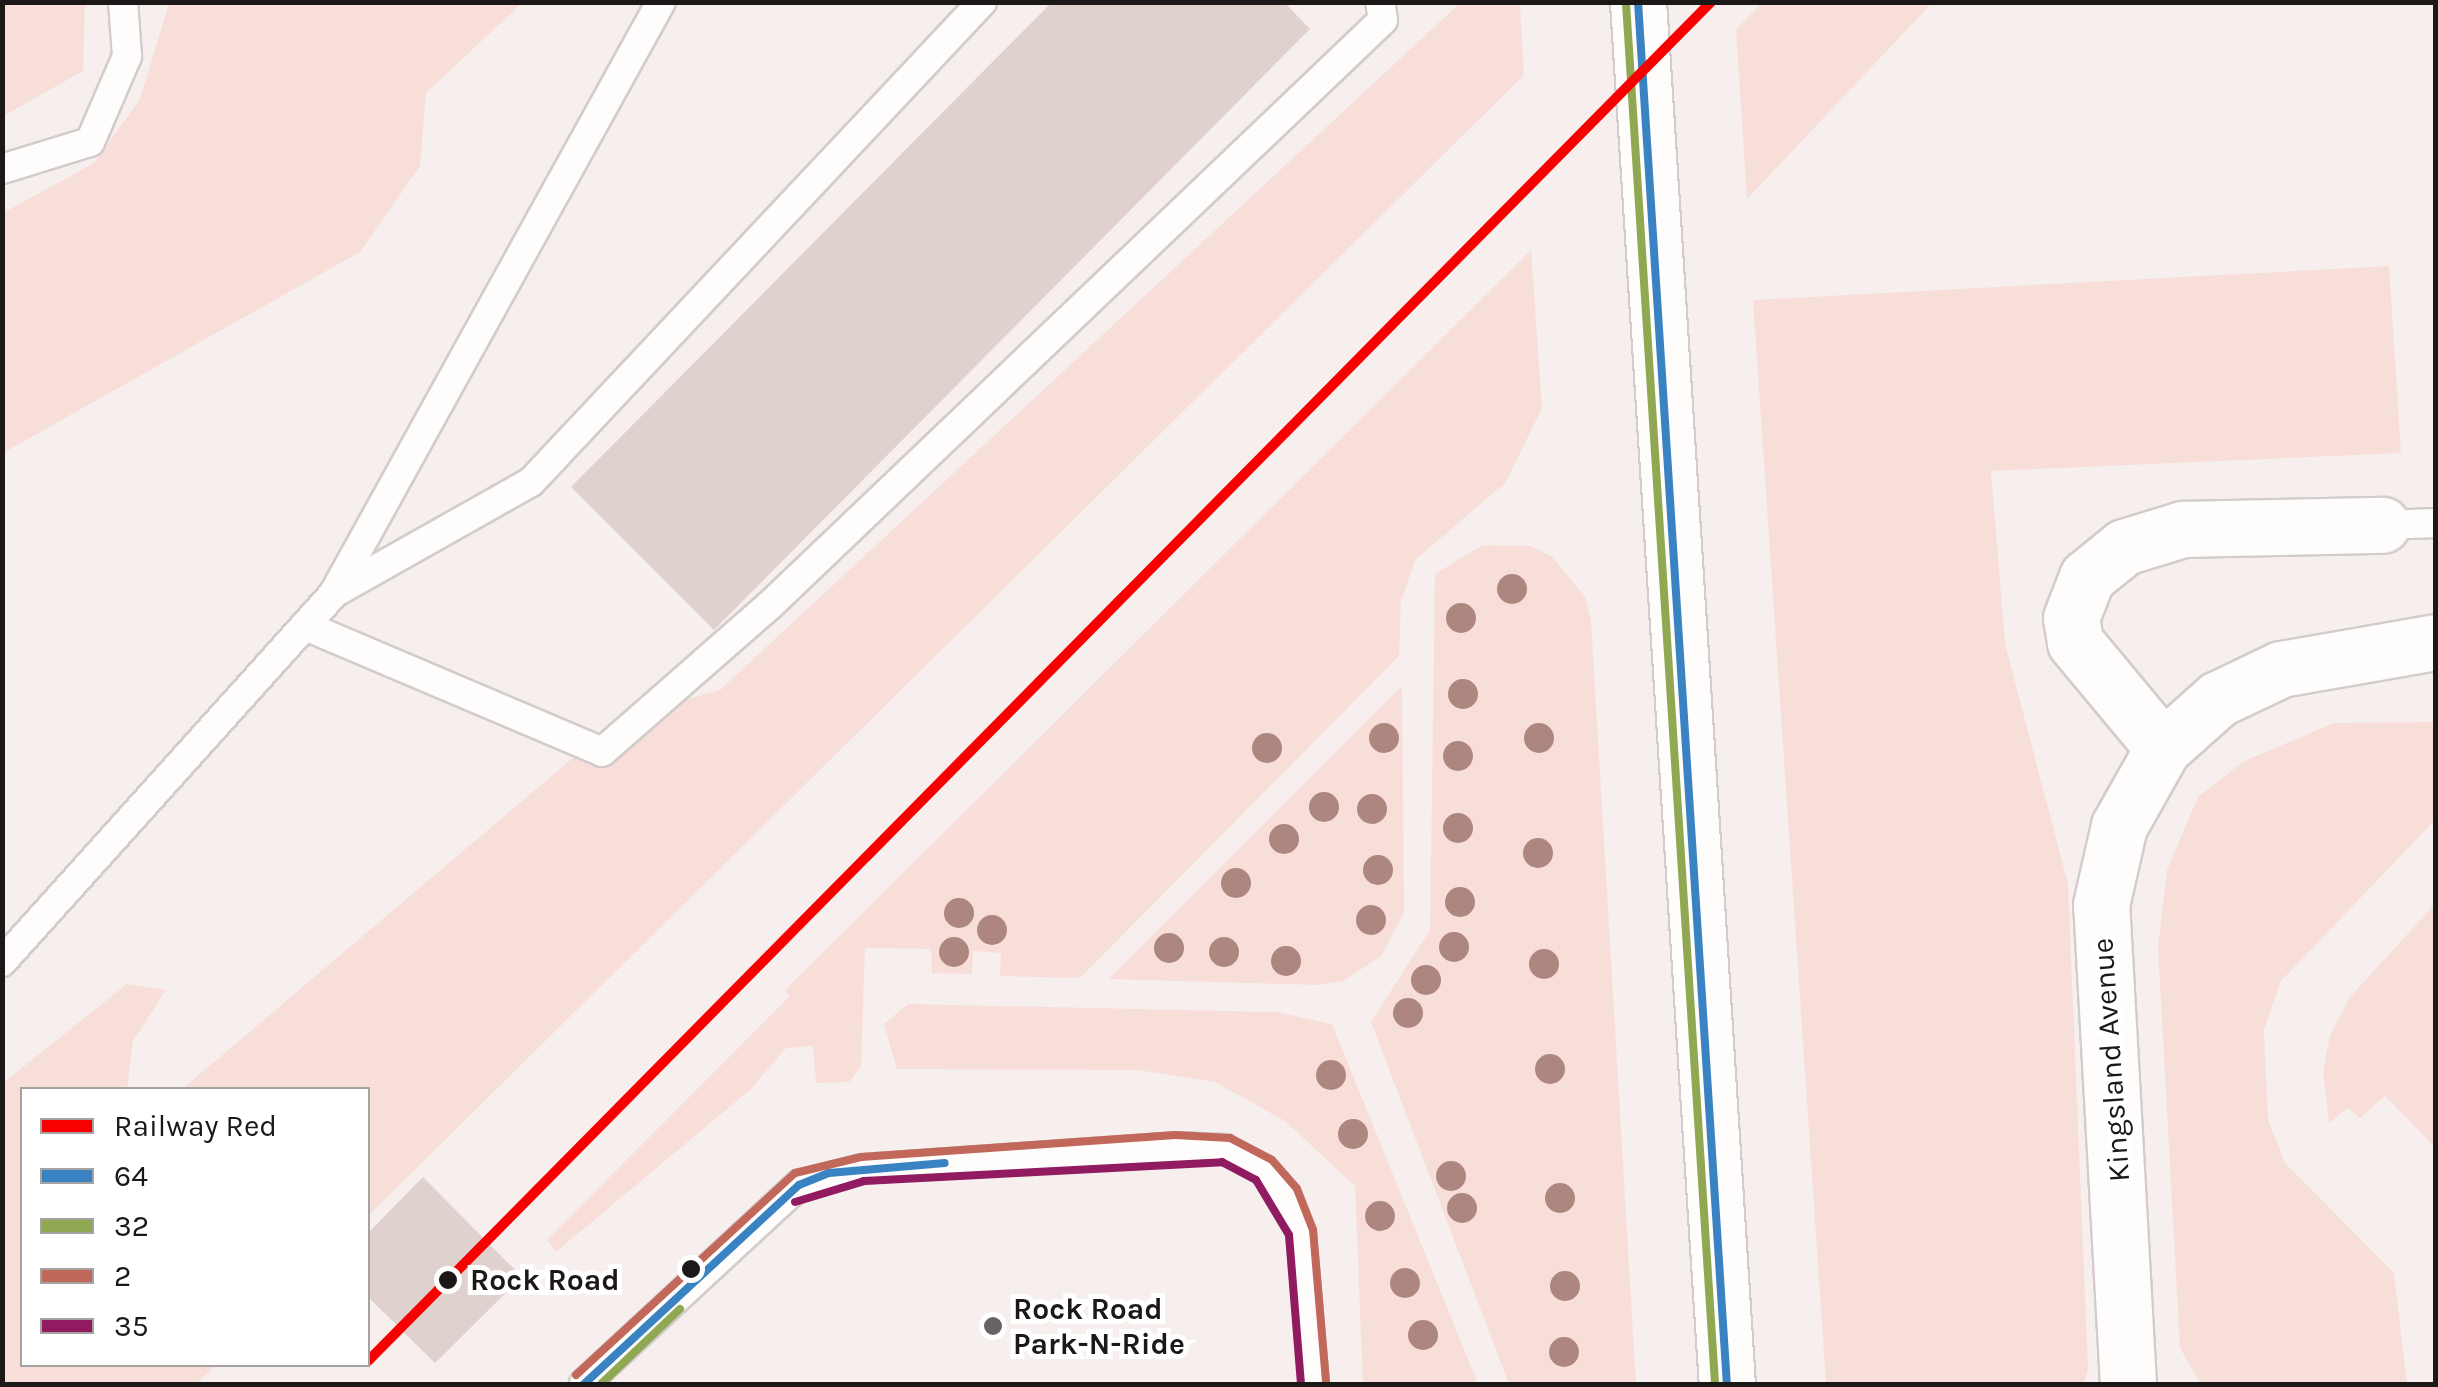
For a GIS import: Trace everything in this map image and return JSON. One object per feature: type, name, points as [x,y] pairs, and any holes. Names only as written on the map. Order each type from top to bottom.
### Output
[{"type":"street","points":[[1638,2],[1653,298],[1726,1384]]},
{"type":"street","points":[[2162,748],[2075,642],[2071,618],[2087,577],[2124,548],[2183,529],[2382,526]]},
{"type":"street","name":"Kingsland Avenue","points":[[2128,1384],[2101,905],[2119,826],[2162,748],[2218,699],[2281,669],[2436,642]]},
{"type":"lane","points":[[2,168],[90,142],[128,56],[124,2]]},
{"type":"lane","points":[[2,962],[308,626],[334,592],[662,2]]},
{"type":"lane","points":[[334,592],[531,482],[982,2]]},
{"type":"lane","points":[[308,626],[602,752],[770,605],[1383,20],[1380,2]]},
{"type":"lane","points":[[2382,526],[2436,524]]},
{"type":"lane","points":[[584,1384],[799,1184],[862,1170],[1175,1147],[1224,1149],[1264,1170],[1286,1195],[1301,1232],[1314,1384]]},
{"type":"shaded area","points":[[3,2],[85,3],[83,71],[3,116]]},
{"type":"shaded area","points":[[1763,2],[1932,3],[1747,199],[1736,29]]},
{"type":"shaded area","points":[[169,3],[522,3],[426,93],[420,166],[360,252],[3,453],[3,213],[94,163],[140,99]]},
{"type":"shaded area","points":[[1460,3],[1520,3],[1524,75],[370,1214],[370,1087],[185,1087],[620,718],[720,690]]},
{"type":"shaded area","points":[[1531,250],[1542,408],[1506,482],[1415,560],[1401,601],[1399,656],[1080,978],[1000,976],[1001,953],[973,951],[972,974],[932,973],[931,949],[865,948],[861,1066],[849,1082],[816,1083],[813,1046],[786,1048],[751,1089],[556,1252],[547,1240],[790,996],[785,990]]},
{"type":"shaded area","points":[[2389,266],[2401,453],[1991,471],[2005,644],[2068,884],[2088,1369],[2084,1384],[1826,1384],[1753,300]]},
{"type":"shaded area","points":[[1483,545],[1530,546],[1551,556],[1585,596],[1591,620],[1636,1384],[1509,1384],[1371,1022],[1430,930],[1435,574]]},
{"type":"shaded area","points":[[1402,686],[1404,913],[1381,956],[1343,981],[1319,985],[1109,979]]},
{"type":"shaded area","points":[[2435,722],[2435,820],[2281,981],[2264,1030],[2268,1120],[2285,1163],[2394,1273],[2407,1384],[2201,1384],[2180,1348],[2158,947],[2167,870],[2198,797],[2244,761],[2334,723]]},
{"type":"shaded area","points":[[2435,904],[2435,1147],[2385,1096],[2360,1118],[2348,1108],[2329,1123],[2323,1072],[2330,1035],[2350,997]]},
{"type":"shaded area","points":[[127,984],[166,990],[133,1041],[127,1087],[20,1087],[20,1367],[214,1367],[196,1384],[3,1384],[3,1083]]},
{"type":"shaded area","points":[[908,1004],[1276,1012],[1332,1024],[1478,1384],[1363,1384],[1355,1186],[1285,1121],[1215,1082],[1138,1070],[897,1069],[884,1024]]},
{"type":"building","points":[[1052,2],[1284,2],[1310,29],[714,630],[571,487]]},
{"type":"building","points":[[423,1177],[522,1277],[435,1363],[370,1299],[370,1231]]},
{"type":"rail line","name":"Red","points":[[370,1359],[1711,2]]},
{"type":"transit line","name":"64","points":[[1638,2],[1727,1384]]},
{"type":"transit line","name":"32","points":[[1626,3],[1715,1384]]},
{"type":"transit line","name":"2","points":[[576,1375],[795,1173],[861,1157],[1175,1135],[1230,1138],[1272,1160],[1297,1189],[1313,1230],[1326,1383]]},
{"type":"transit line","name":"35","points":[[795,1202],[864,1181],[1222,1162],[1256,1180],[1289,1235],[1301,1384]]},
{"type":"transit line","name":"64","points":[[584,1384],[799,1185],[829,1173],[945,1163]]},
{"type":"transit line","name":"32","points":[[601,1384],[680,1309]]},
{"type":"place","name":"Rock Road","points":[[448,1280]]},
{"type":"place","name":"Rock Road Park-N-Ride","points":[[993,1326]]}]
